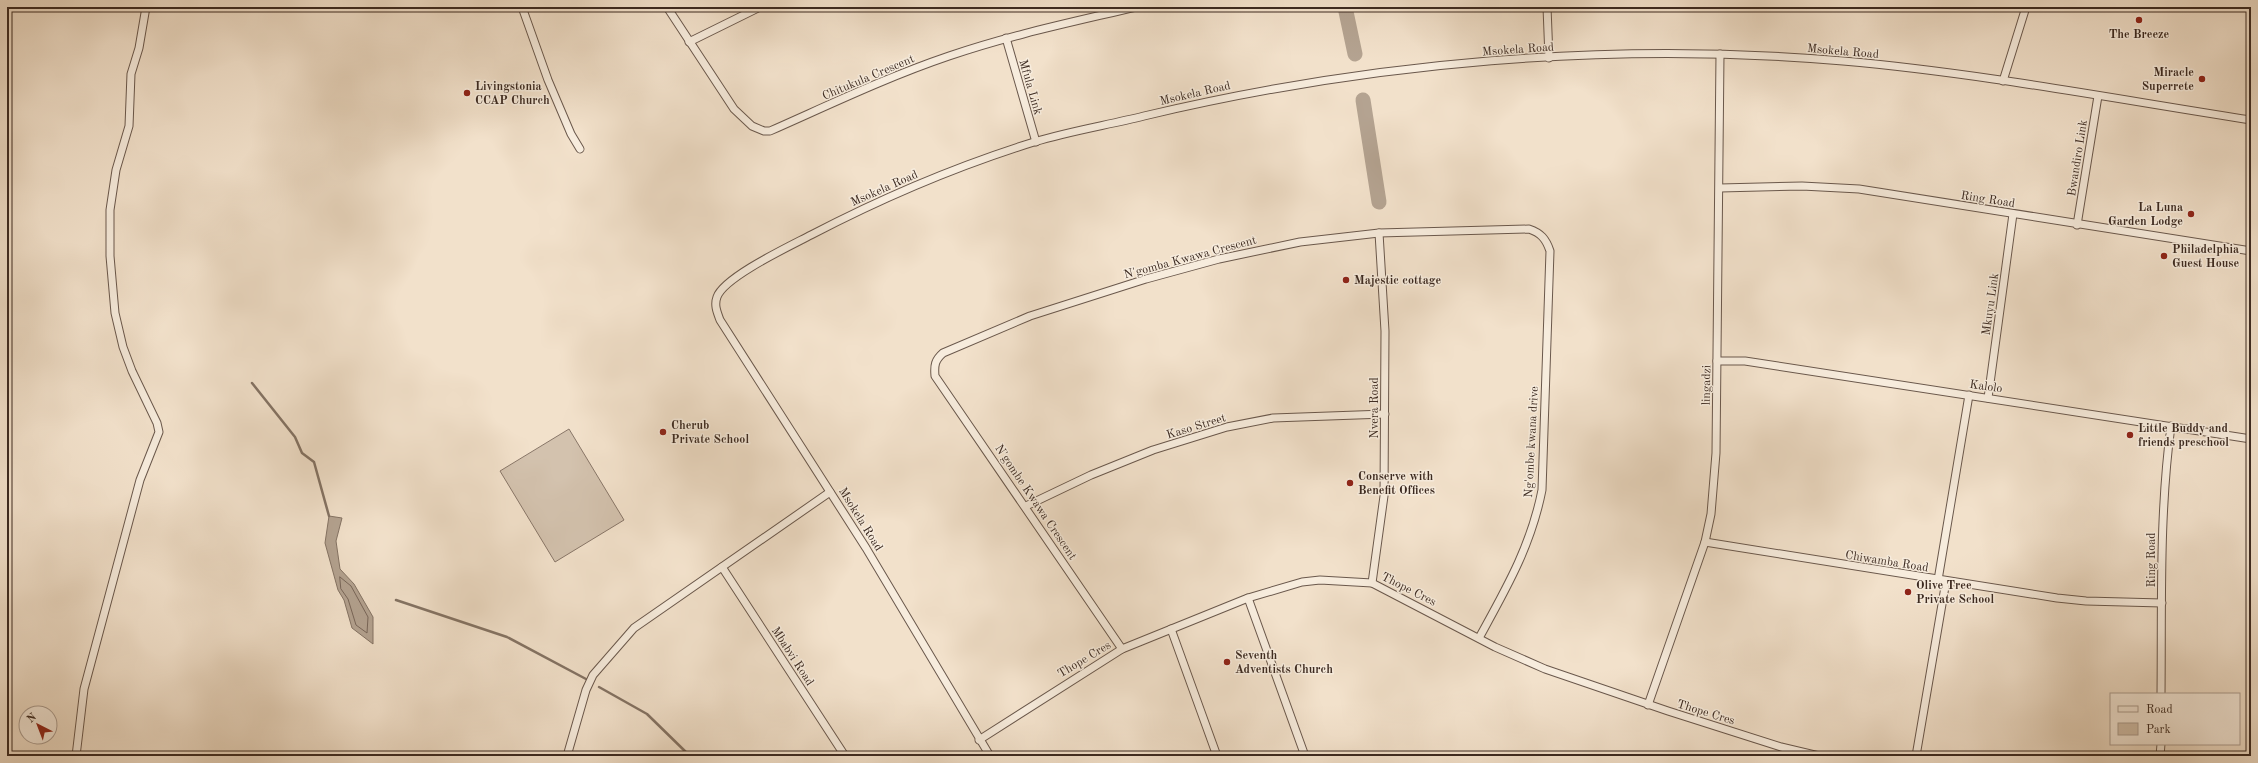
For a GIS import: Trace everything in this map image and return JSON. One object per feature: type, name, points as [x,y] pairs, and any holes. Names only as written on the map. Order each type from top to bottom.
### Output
[{"type":"street","points":[[76,756],[84,689],[136,494],[159,432],[157,423],[132,371],[122,342],[115,313],[110,256],[110,210],[116,170],[129,126],[131,74],[140,48],[146,7]]},
{"type":"street","points":[[522,7],[548,80],[571,134],[580,149]]},
{"type":"street","name":"Chitukula Crescent","points":[[667,7],[734,109],[752,126],[764,131],[770,131],[893,76],[1006,38],[1136,7]]},
{"type":"street","points":[[689,42],[760,7]]},
{"type":"street","points":[[1547,7],[1549,58]]},
{"type":"street","points":[[2003,81],[2026,7]]},
{"type":"street","name":"Mfula Link","points":[[1006,38],[1036,142]]},
{"type":"street","name":"Msokela Road","points":[[990,756],[979,740],[866,548],[720,320],[715,300],[720,290],[730,281],[770,257],[834,223],[942,174],[1036,142],[1235,95],[1349,77],[1441,66],[1549,58],[1635,53],[1720,54],[1841,61],[2003,81],[2251,120]]},
{"type":"street","name":"lingadzi","points":[[1648,705],[1704,542],[1711,514],[1715,465],[1720,188],[1720,54]]},
{"type":"street","name":"Bwandiro Link","points":[[2077,225],[2098,96]]},
{"type":"street","name":"Ring Road","points":[[1720,188],[1802,186],[1842,188],[2251,251]]},
{"type":"street","name":"Mkuyu Link","points":[[1988,398],[2013,214]]},
{"type":"street","name":"N'gomba Kwawa Crescent","points":[[934,367],[937,359],[943,353],[1030,316],[1146,279],[1219,258],[1292,244],[1379,233],[1529,229],[1541,235]]},
{"type":"street","name":"Nvera Road","points":[[1372,583],[1384,496],[1384,310],[1379,233]]},
{"type":"street","name":"Ng'ombe kwana drive","points":[[1479,638],[1529,540],[1536,518],[1542,490],[1550,251],[1546,241],[1541,235]]},
{"type":"street","name":"Kalolo","points":[[1717,361],[1745,361],[2251,439]]},
{"type":"street","name":"N'gombe Kwawa Crescent","points":[[934,367],[935,376],[1026,506],[1122,649]]},
{"type":"street","points":[[1916,756],[1969,395]]},
{"type":"street","name":"Kaso Street","points":[[1026,506],[1091,475],[1139,456],[1227,427],[1273,418],[1384,414]]},
{"type":"street","name":"Ring Road","points":[[2161,693],[2164,478],[2171,426]]},
{"type":"street","points":[[567,756],[586,690],[603,661],[634,628],[647,617],[830,492]]},
{"type":"street","name":"Chiwamba Road","points":[[1704,542],[1942,581],[2086,601],[2162,603]]},
{"type":"street","name":"Mbabvi Road","points":[[722,567],[845,756]]},
{"type":"street","name":"Thope Cres","points":[[979,740],[1122,649],[1248,598],[1302,582],[1320,580],[1372,583],[1479,638],[1545,669],[1648,705],[1782,747],[1819,756]]},
{"type":"street","points":[[1248,598],[1305,756]]},
{"type":"street","points":[[1171,629],[1217,756]]},
{"type":"street","points":[[2160,745],[2160,756]]},
{"type":"green space","points":[[569,429],[624,520],[555,562],[500,471]]},
{"type":"water","points":[[329,516],[342,518],[336,541],[340,569],[354,584],[373,617],[373,644],[352,628],[344,600],[338,590],[325,543]]},
{"type":"waterway","points":[[1345,7],[1355,54]]},
{"type":"waterway","points":[[1363,100],[1379,202]]},
{"type":"waterway","points":[[252,383],[295,437],[302,453],[314,462],[329,516]]},
{"type":"waterway","points":[[396,600],[507,637],[586,679]]},
{"type":"waterway","points":[[599,687],[647,714],[690,756]]},
{"type":"place","name":"The Breeze","points":[[2139,20]]},
{"type":"place","name":"Miracle Superrete","points":[[2202,79]]},
{"type":"place","name":"Livingstonia CCAP Church","points":[[467,93]]},
{"type":"place","name":"La Luna Garden Lodge","points":[[2191,214]]},
{"type":"place","name":"Philadelphia Guest House","points":[[2164,256]]},
{"type":"place","name":"Majestic cottage","points":[[1346,280]]},
{"type":"place","name":"Cherub Private School","points":[[663,432]]},
{"type":"place","name":"Little Buddy and friends preschool","points":[[2130,435]]},
{"type":"place","name":"Conserve with Benefit Offices","points":[[1350,483]]},
{"type":"place","name":"Olive Tree Private School","points":[[1908,592]]},
{"type":"place","name":"Seventh Adventists Church","points":[[1227,662]]}]
